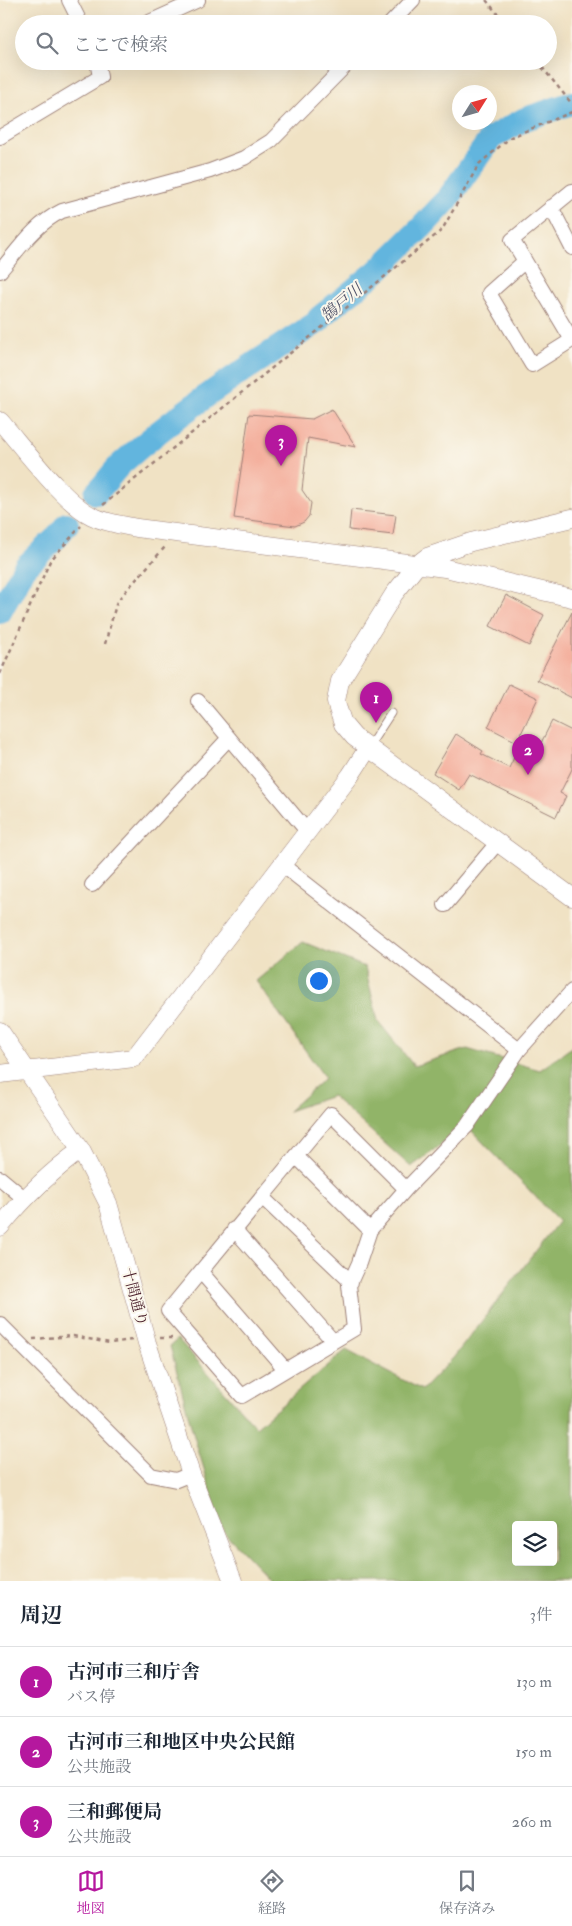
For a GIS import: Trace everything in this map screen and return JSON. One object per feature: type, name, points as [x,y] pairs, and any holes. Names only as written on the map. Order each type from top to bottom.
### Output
[{"type":"street","points":[[69,0],[76,15]]},
{"type":"street","points":[[165,15],[198,0]]},
{"type":"street","points":[[399,15],[413,0]]},
{"type":"street","points":[[0,137],[100,77],[99,70]]},
{"type":"street","points":[[0,271],[36,228],[50,217],[62,211],[210,170],[244,158],[272,141],[341,70]]},
{"type":"street","points":[[525,262],[489,293],[532,366],[572,340],[512,240],[572,191]]},
{"type":"street","points":[[551,207],[572,248]]},
{"type":"street","points":[[0,421],[59,488],[90,515],[110,522],[137,528],[469,572],[572,598]]},
{"type":"street","points":[[572,518],[457,546],[427,557],[418,564],[394,594],[340,681],[336,701],[343,724],[368,748],[572,897]]},
{"type":"street","points":[[198,701],[307,831]]},
{"type":"street","points":[[92,886],[229,738]]},
{"type":"street","points":[[0,1074],[134,1058],[350,776],[368,748]]},
{"type":"street","points":[[445,905],[498,842]]},
{"type":"street","points":[[281,864],[519,1050]]},
{"type":"street","points":[[406,1189],[332,1114],[234,1229],[168,1311],[242,1396],[354,1329],[351,1282],[370,1230],[406,1189],[467,1126],[519,1050],[572,992]]},
{"type":"street","name":"十間通り","points":[[0,1031],[81,1150],[108,1203],[146,1339],[191,1474],[231,1580]]},
{"type":"street","points":[[0,1227],[24,1198],[56,1168],[81,1150]]},
{"type":"street","points":[[296,1156],[370,1230]]},
{"type":"street","points":[[0,1178],[24,1198]]},
{"type":"street","points":[[262,1197],[351,1282]]},
{"type":"street","points":[[234,1229],[333,1341]]},
{"type":"street","points":[[201,1272],[285,1369]]},
{"type":"street","points":[[0,1324],[150,1475],[176,1480],[191,1474]]},
{"type":"lane","points":[[368,748],[391,713]]},
{"type":"path","points":[[486,0],[498,15]]},
{"type":"path","points":[[544,70],[572,104]]},
{"type":"path","points":[[0,674],[50,561],[90,515],[442,230],[479,164],[511,137],[572,112]]},
{"type":"path","points":[[105,644],[118,601],[177,532]]},
{"type":"path","points":[[17,1341],[73,1336],[110,1343],[191,1337]]},
{"type":"green space","points":[[303,942],[365,967],[378,1021],[414,1066],[467,1049],[540,1070],[572,1047],[572,1581],[271,1581],[223,1531],[193,1433],[170,1346],[178,1339],[256,1427],[346,1350],[422,1390],[454,1357],[559,1221],[467,1126],[411,1167],[332,1096],[288,1111],[325,1078],[256,981]]},
{"type":"building","points":[[332,409],[356,447],[308,438],[302,490],[311,503],[309,516],[304,522],[295,526],[234,518],[249,414],[312,419]]},
{"type":"building","points":[[351,510],[396,515],[393,535],[349,530]]},
{"type":"building","points":[[506,595],[544,615],[529,646],[490,626]]},
{"type":"building","points":[[572,612],[572,698],[537,680]]},
{"type":"building","points":[[509,684],[538,698],[517,742],[488,727]]},
{"type":"building","points":[[552,721],[572,731],[572,769],[560,793],[566,796],[556,817],[469,774],[459,790],[433,773],[456,734],[483,751],[481,754],[509,768],[523,739],[539,747]]},
{"type":"waterway","name":"鵠戸川","points":[[96,493],[121,464],[192,406],[319,321],[319,318],[376,272],[447,200],[491,138],[525,119],[572,103]]},
{"type":"waterway","name":"鵠戸川","points":[[0,612],[25,567],[57,537],[67,524]]},
{"type":"place","name":"三和郵便局","points":[[281,466]]},
{"type":"place","name":"古河市三和庁舎","points":[[376,723]]},
{"type":"place","name":"古河市三和地区中央公民館","points":[[528,775]]}]
